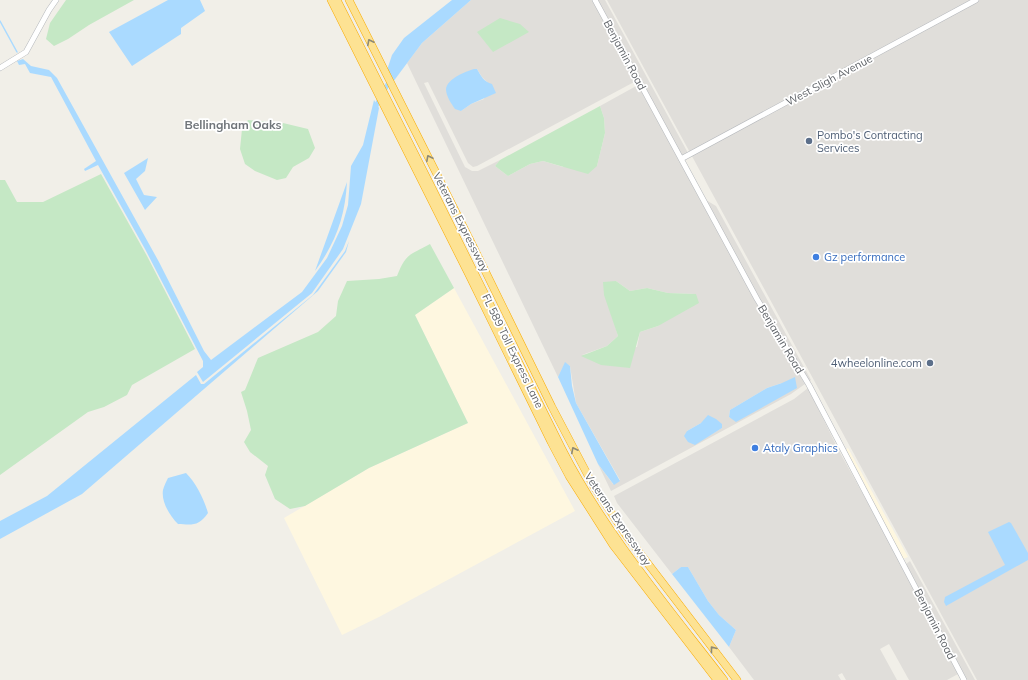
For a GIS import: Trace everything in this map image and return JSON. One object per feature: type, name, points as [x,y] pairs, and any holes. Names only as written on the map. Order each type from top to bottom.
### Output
[{"type":"highway","name":"Veterans Expressway","points":[[330,0],[390,111],[551,442],[632,570],[717,680]]},
{"type":"highway","points":[[337,0],[372,76]]},
{"type":"highway","points":[[345,0],[354,16],[362,24]]},
{"type":"highway","name":"Veterans Expressway","points":[[350,0],[561,425],[593,485],[612,515],[656,575],[737,680]]},
{"type":"highway","points":[[601,522],[724,680]]},
{"type":"street","points":[[0,68],[26,52],[56,0]]},
{"type":"street","name":"Benjamin Road","points":[[595,0],[757,299],[808,385],[964,680]]},
{"type":"street","name":"West Sligh Avenue","points":[[681,159],[976,0]]},
{"type":"shaded area","points":[[471,0],[592,0],[636,81],[473,167],[468,163],[428,82],[424,83],[465,167],[472,171],[478,171],[500,160],[495,166],[508,176],[530,164],[543,161],[563,167],[597,166],[605,133],[604,118],[600,106],[638,85],[755,300],[805,384],[791,394],[611,491],[598,464],[613,484],[620,480],[576,403],[570,366],[565,363],[558,377],[407,63],[422,43]],"holes":[[[477,69],[488,83],[484,99],[471,104],[461,111],[461,75]],[[616,281],[630,291],[647,288],[668,293],[696,294],[658,326],[640,332],[637,347],[582,355],[607,346],[618,336],[612,316]],[[782,383],[736,421],[729,417],[730,410],[767,388]],[[701,423],[722,428],[695,444],[687,431]]]},
{"type":"shaded area","points":[[597,0],[605,0],[688,153],[682,156]]},
{"type":"shaded area","points":[[607,0],[1028,0],[1028,680],[977,680]]},
{"type":"shaded area","points":[[706,200],[716,206],[811,380],[809,382],[759,298]]},
{"type":"shaded area","points":[[454,288],[575,511],[379,617],[342,635],[284,518],[369,468],[468,423],[415,315]]},
{"type":"shaded area","points":[[808,388],[838,449],[901,563],[958,674],[947,680],[909,680],[889,644],[880,649],[897,680],[846,680],[842,673],[838,675],[841,680],[754,680],[729,647],[736,630],[719,615],[708,601],[688,567],[681,567],[672,574],[617,503],[614,496],[794,399]]},
{"type":"shaded area","points":[[848,448],[908,557],[903,559],[845,450]]},
{"type":"shaded area","points":[[910,561],[975,680],[966,680],[906,564]]},
{"type":"green space","points":[[66,0],[134,0],[54,46],[46,39],[50,23]]},
{"type":"green space","points":[[500,18],[520,24],[529,32],[493,52],[477,32]]},
{"type":"green space","points":[[600,106],[604,118],[605,133],[597,166],[588,174],[543,161],[530,164],[508,176],[495,166],[500,160]]},
{"type":"green space","points":[[248,120],[283,123],[308,129],[315,148],[309,158],[293,167],[286,178],[277,180],[255,171],[245,164],[240,149],[242,129]]},
{"type":"green space","points":[[101,174],[147,256],[195,349],[132,385],[127,395],[104,407],[88,412],[0,475],[0,180],[5,180],[17,202],[43,202]]},
{"type":"green space","points":[[430,244],[454,288],[415,315],[468,423],[369,468],[305,506],[290,509],[275,499],[265,475],[268,466],[250,452],[244,442],[251,430],[241,392],[245,390],[258,358],[318,332],[336,316],[338,301],[347,281],[397,276],[403,263],[409,256]]},
{"type":"green space","points":[[616,281],[630,291],[647,288],[668,293],[696,294],[699,303],[658,326],[640,332],[630,368],[601,365],[581,356],[607,346],[618,336],[604,295],[603,282]]},
{"type":"water","points":[[168,0],[200,0],[205,11],[181,28],[181,34],[132,66],[109,32]]},
{"type":"water","points":[[452,0],[471,0],[422,43],[393,82],[387,70],[392,55],[404,38]]},
{"type":"water","points":[[23,59],[31,66],[49,70],[57,78],[159,262],[204,351],[211,360],[302,292],[327,258],[342,226],[348,205],[351,166],[363,145],[374,100],[379,108],[361,204],[343,249],[312,293],[203,382],[197,372],[203,367],[203,361],[145,249],[98,165],[85,171],[84,169],[96,161],[51,77],[30,73],[25,64],[19,65],[17,61]]},
{"type":"water","points":[[477,69],[485,80],[492,84],[496,93],[471,104],[461,111],[455,109],[447,94],[447,85],[457,76]]},
{"type":"water","points":[[148,158],[145,171],[136,179],[144,195],[157,197],[145,210],[124,173]]},
{"type":"water","points":[[347,182],[342,218],[329,250],[315,271]]},
{"type":"water","points":[[349,241],[346,252],[318,291],[82,494],[0,539],[0,521],[47,496],[196,375],[201,384],[204,384],[313,295],[345,251]]},
{"type":"water","points":[[565,362],[570,366],[572,386],[576,403],[620,481],[614,485],[598,464],[558,377]]},
{"type":"water","points":[[795,377],[797,388],[736,422],[729,417],[730,410],[767,388]]},
{"type":"water","points":[[708,415],[722,424],[722,428],[695,445],[688,442],[684,436],[687,431],[701,423]]},
{"type":"water","points":[[186,473],[199,492],[208,513],[202,520],[195,524],[178,524],[172,517],[163,499],[163,488],[168,478]]},
{"type":"water","points":[[1009,522],[1028,553],[1028,560],[946,606],[944,602],[945,597],[1005,565],[988,532]]},
{"type":"water","points":[[681,567],[688,567],[708,601],[719,615],[736,630],[729,647],[672,574]]},
{"type":"waterway","points":[[0,21],[17,52]]},
{"type":"waterway","points":[[375,109],[390,80]]},
{"type":"place","name":"Pombo's Contracting Services","points":[[809,141]]},
{"type":"place","name":"Gz performance","points":[[816,257]]},
{"type":"place","name":"4wheelonline.com","points":[[930,363]]},
{"type":"place","name":"Ataly Graphics","points":[[755,448]]},
{"type":"district","name":"Bellingham Oaks","points":[[233,124]]}]
